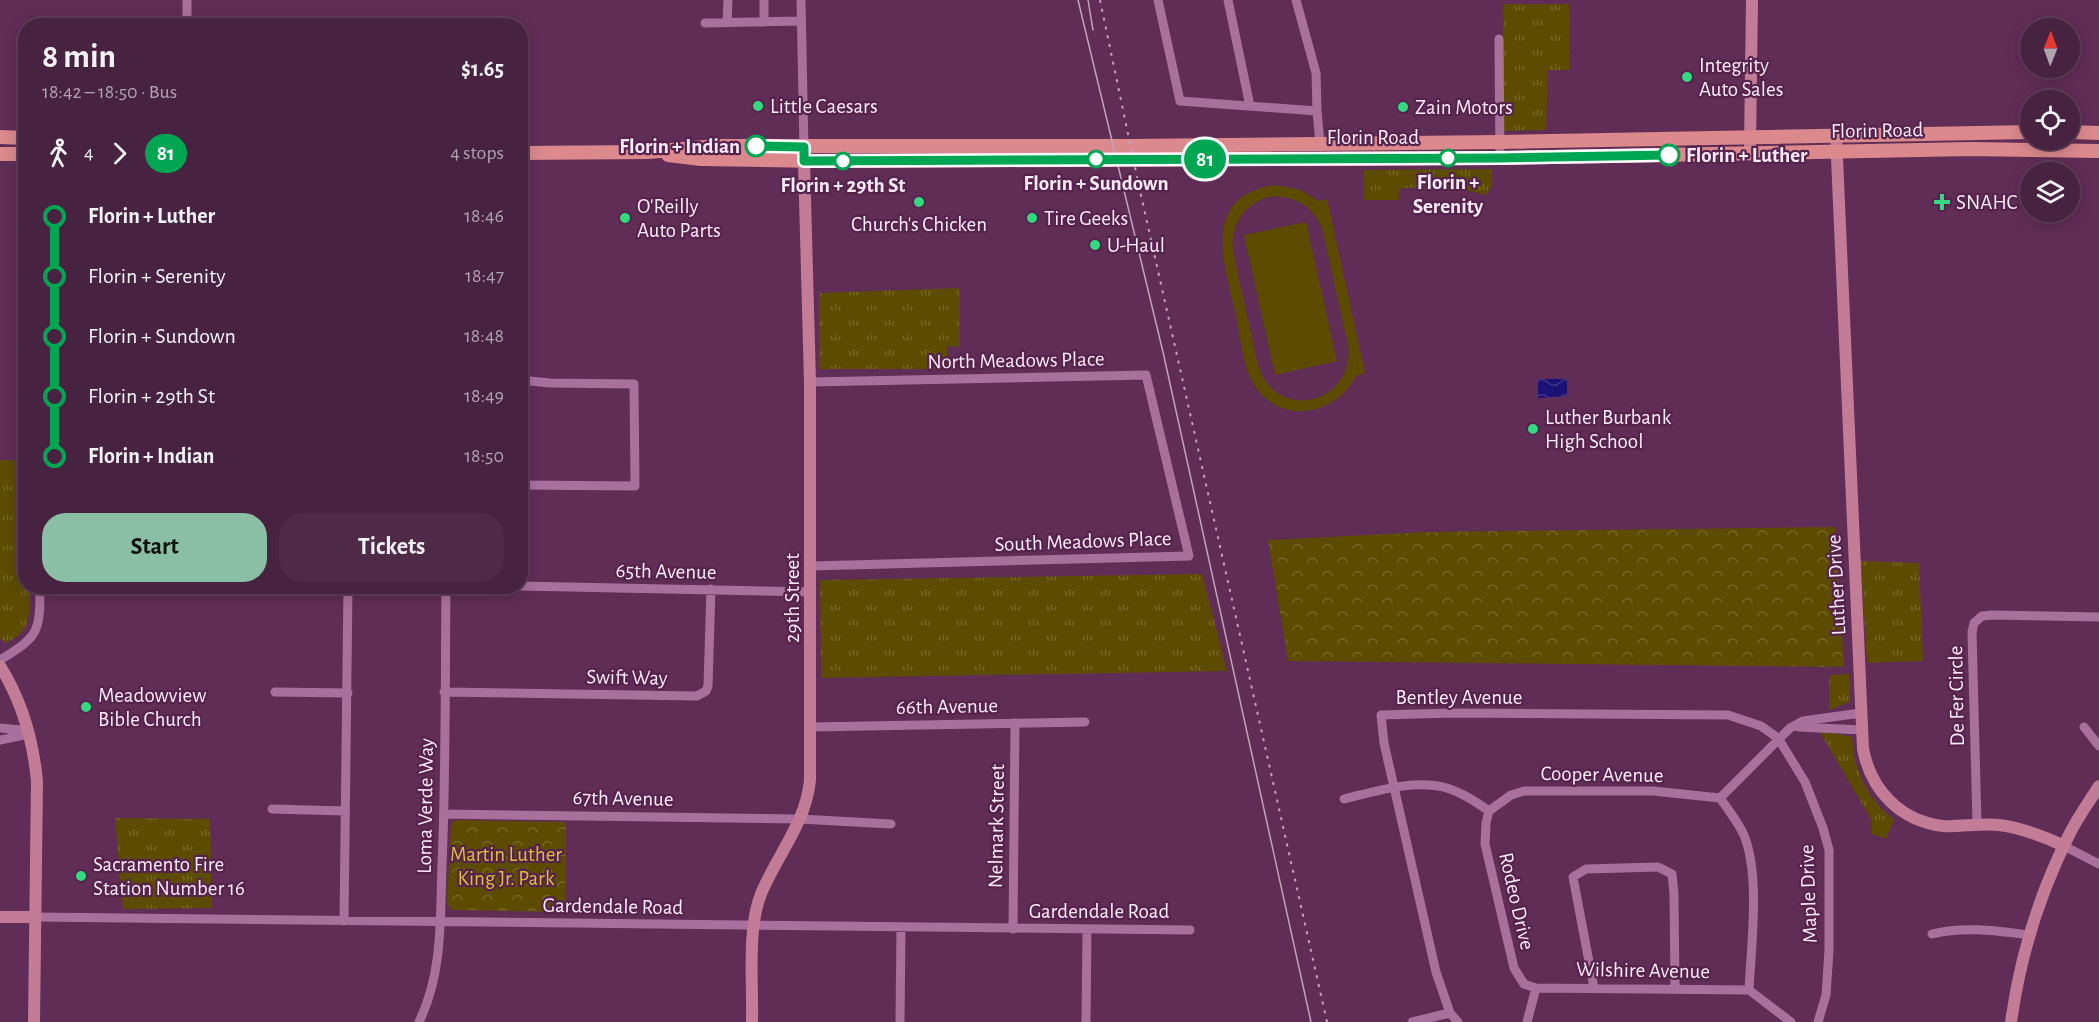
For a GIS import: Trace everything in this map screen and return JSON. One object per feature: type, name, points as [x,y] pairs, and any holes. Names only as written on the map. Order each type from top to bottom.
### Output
[{"type":"main road","name":"Florin Road","points":[[528,153],[648,152],[709,146],[1320,144],[2020,132]]},
{"type":"main road","points":[[2080,132],[2099,133]]},
{"type":"main road","points":[[0,137],[18,138]]},
{"type":"main road","points":[[1303,158],[1320,144]]},
{"type":"main road","points":[[2080,145],[2099,144]]},
{"type":"main road","points":[[3,154],[18,149]]},
{"type":"main road","name":"Florin Road","points":[[648,152],[701,159],[804,161],[1500,158],[2020,149]]},
{"type":"main road","name":"Florin Road","points":[[2073,150],[2099,151]]},
{"type":"street","points":[[187,0],[187,18]]},
{"type":"street","points":[[728,0],[728,22]]},
{"type":"street","points":[[764,0],[764,22]]},
{"type":"street","points":[[801,0],[804,161]]},
{"type":"street","points":[[1158,0],[1180,101],[1317,111]]},
{"type":"street","points":[[1228,0],[1250,106]]},
{"type":"street","points":[[1296,0],[1316,73],[1320,144]]},
{"type":"street","points":[[1750,153],[1752,0]]},
{"type":"street","points":[[705,23],[801,21]]},
{"type":"street","points":[[1499,39],[1500,158]]},
{"type":"street","name":"Luther Drive","points":[[1836,135],[1861,713],[1863,749],[1867,767],[1877,786],[1891,803],[1908,815],[1930,824],[2016,828],[2064,846],[2099,864]]},
{"type":"street","name":"29th Street","points":[[753,1022],[754,926],[762,893],[800,819],[809,791],[811,727],[810,382],[804,161]]},
{"type":"street","name":"North Meadows Place","points":[[810,382],[1146,375],[1164,449]]},
{"type":"street","points":[[528,381],[634,384],[635,486],[528,485]]},
{"type":"street","name":"South Meadows Place","points":[[811,566],[1190,556],[1164,449]]},
{"type":"street","name":"65th Avenue","points":[[528,586],[811,592]]},
{"type":"street","name":"Swift Way","points":[[444,692],[697,696],[706,691],[708,686],[711,589]]},
{"type":"street","points":[[0,660],[26,644],[33,635],[39,624],[40,594]]},
{"type":"street","points":[[344,921],[348,594]]},
{"type":"street","name":"Loma Verde Way","points":[[419,1022],[437,971],[444,814],[446,594]]},
{"type":"street","name":"De Fer Circle","points":[[1977,825],[1972,632],[1974,623],[1982,616],[1992,615],[2099,617]]},
{"type":"street","points":[[0,666],[15,692],[29,734],[37,781],[34,1022]]},
{"type":"street","points":[[275,692],[348,693]]},
{"type":"street","name":"Bentley Avenue","points":[[1458,1022],[1450,1013],[1436,972],[1384,742],[1381,715],[1452,713],[1728,715],[1761,726],[1778,738]]},
{"type":"street","points":[[1791,1022],[1749,990],[1751,858],[1743,832],[1720,798],[1790,728],[1803,721],[1861,713]]},
{"type":"street","name":"66th Avenue","points":[[811,727],[1085,722]]},
{"type":"street","name":"Nelmark Street","points":[[1014,928],[1016,723]]},
{"type":"street","points":[[1790,728],[1833,727],[1862,730]]},
{"type":"street","points":[[2084,727],[2099,746]]},
{"type":"street","points":[[0,728],[21,730],[29,734]]},
{"type":"street","points":[[0,740],[29,734]]},
{"type":"street","name":"Maple Drive","points":[[1778,738],[1805,782],[1829,850],[1826,995],[1818,1022]]},
{"type":"street","points":[[1344,799],[1395,787],[1428,785],[1448,788],[1470,798],[1489,811]]},
{"type":"street","points":[[2011,1022],[2015,992],[2029,935],[2064,846],[2099,786]]},
{"type":"street","name":"Cooper Avenue","points":[[1489,811],[1511,795],[1524,791],[1653,791],[1720,798]]},
{"type":"street","points":[[272,810],[345,811]]},
{"type":"street","name":"Rodeo Drive","points":[[1489,811],[1485,844],[1514,968],[1524,984],[1536,988]]},
{"type":"street","name":"67th Avenue","points":[[444,814],[800,819],[891,824]]},
{"type":"street","points":[[1594,988],[1573,877],[1586,869],[1658,867],[1672,874],[1675,988]]},
{"type":"street","points":[[0,917],[36,917]]},
{"type":"street","name":"Gardendale Road","points":[[36,917],[1190,930]]},
{"type":"street","points":[[900,1022],[901,927]]},
{"type":"street","points":[[1086,1022],[1088,929]]},
{"type":"street","points":[[1932,934],[1948,930],[1969,929],[2029,935]]},
{"type":"street","points":[[1527,1022],[1536,988]]},
{"type":"street","name":"Wilshire Avenue","points":[[1536,988],[1749,990]]},
{"type":"street","points":[[1412,1022],[1450,1013]]},
{"type":"green space","points":[[1504,4],[1569,4],[1569,70],[1548,70],[1546,130],[1503,131],[1500,122]]},
{"type":"green space","points":[[1491,169],[1492,183],[1486,195],[1464,190],[1421,187],[1399,189],[1399,200],[1364,200],[1364,170]]},
{"type":"green space","points":[[1275,185],[1301,190],[1318,201],[1327,199],[1365,373],[1356,376],[1336,400],[1323,407],[1308,411],[1293,411],[1279,407],[1266,399],[1255,386],[1247,370],[1223,255],[1223,235],[1226,218],[1235,203],[1251,192]],"holes":[[[1268,197],[1278,197],[1303,204],[1320,223],[1348,345],[1347,365],[1339,382],[1327,393],[1312,399],[1296,400],[1281,395],[1267,383],[1258,365],[1233,252],[1236,225],[1245,211]]]},
{"type":"green space","points":[[1306,222],[1337,361],[1275,375],[1244,235]]},
{"type":"green space","points":[[960,288],[960,347],[947,346],[947,369],[819,369],[819,293]]},
{"type":"green space","points":[[0,460],[18,461],[18,594],[30,594],[29,613],[21,633],[5,643],[0,638]]},
{"type":"green space","points":[[1835,527],[1844,667],[1288,661],[1268,540],[1426,532]]},
{"type":"green space","points":[[1861,561],[1919,563],[1923,661],[1867,663]]},
{"type":"green space","points":[[1202,574],[1227,671],[821,678],[820,580]]},
{"type":"green space","points":[[1849,674],[1850,702],[1829,710],[1829,675]]},
{"type":"green space","points":[[1820,732],[1852,737],[1859,773],[1869,793],[1894,820],[1886,839],[1872,834],[1872,821]]},
{"type":"green space","points":[[115,818],[210,819],[212,908],[123,909]]},
{"type":"green space","name":"Martin Luther King Jr. Park","points":[[456,820],[566,822],[565,912],[452,910],[447,903],[451,824]]},
{"type":"water","points":[[1538,379],[1567,379],[1567,396],[1538,398]]},
{"type":"tram line","points":[[1078,0],[1163,352],[1311,1022]]},
{"type":"tram line","points":[[1088,0],[1093,30]]},
{"type":"railway","points":[[1100,0],[1140,191],[1327,1022]]},
{"type":"bus line","name":"81","points":[[756,146],[804,147],[804,161],[1500,158],[1669,155]]},
{"type":"place","name":"Integrity Auto Sales","points":[[1687,77]]},
{"type":"place","name":"Little Caesars","points":[[758,106]]},
{"type":"place","name":"Zain Motors","points":[[1403,107]]},
{"type":"place","name":"Florin + Indian","points":[[756,146]]},
{"type":"place","name":"Florin + Luther","points":[[1669,155]]},
{"type":"place","name":"Florin + Serenity","points":[[1448,158]]},
{"type":"place","name":"Florin + Sundown","points":[[1096,159]]},
{"type":"place","name":"Florin + 29th St","points":[[843,161]]},
{"type":"place","name":"Church's Chicken","points":[[919,202]]},
{"type":"place","name":"SNAHC","points":[[1942,202]]},
{"type":"place","name":"O'Reilly Auto Parts","points":[[625,218]]},
{"type":"place","name":"Tire Geeks","points":[[1032,218]]},
{"type":"place","name":"U-Haul","points":[[1095,245]]},
{"type":"place","name":"Luther Burbank High School","points":[[1533,429]]},
{"type":"place","name":"Meadowview Bible Church","points":[[86,707]]},
{"type":"place","name":"Sacramento Fire Station Number 16","points":[[81,876]]}]
